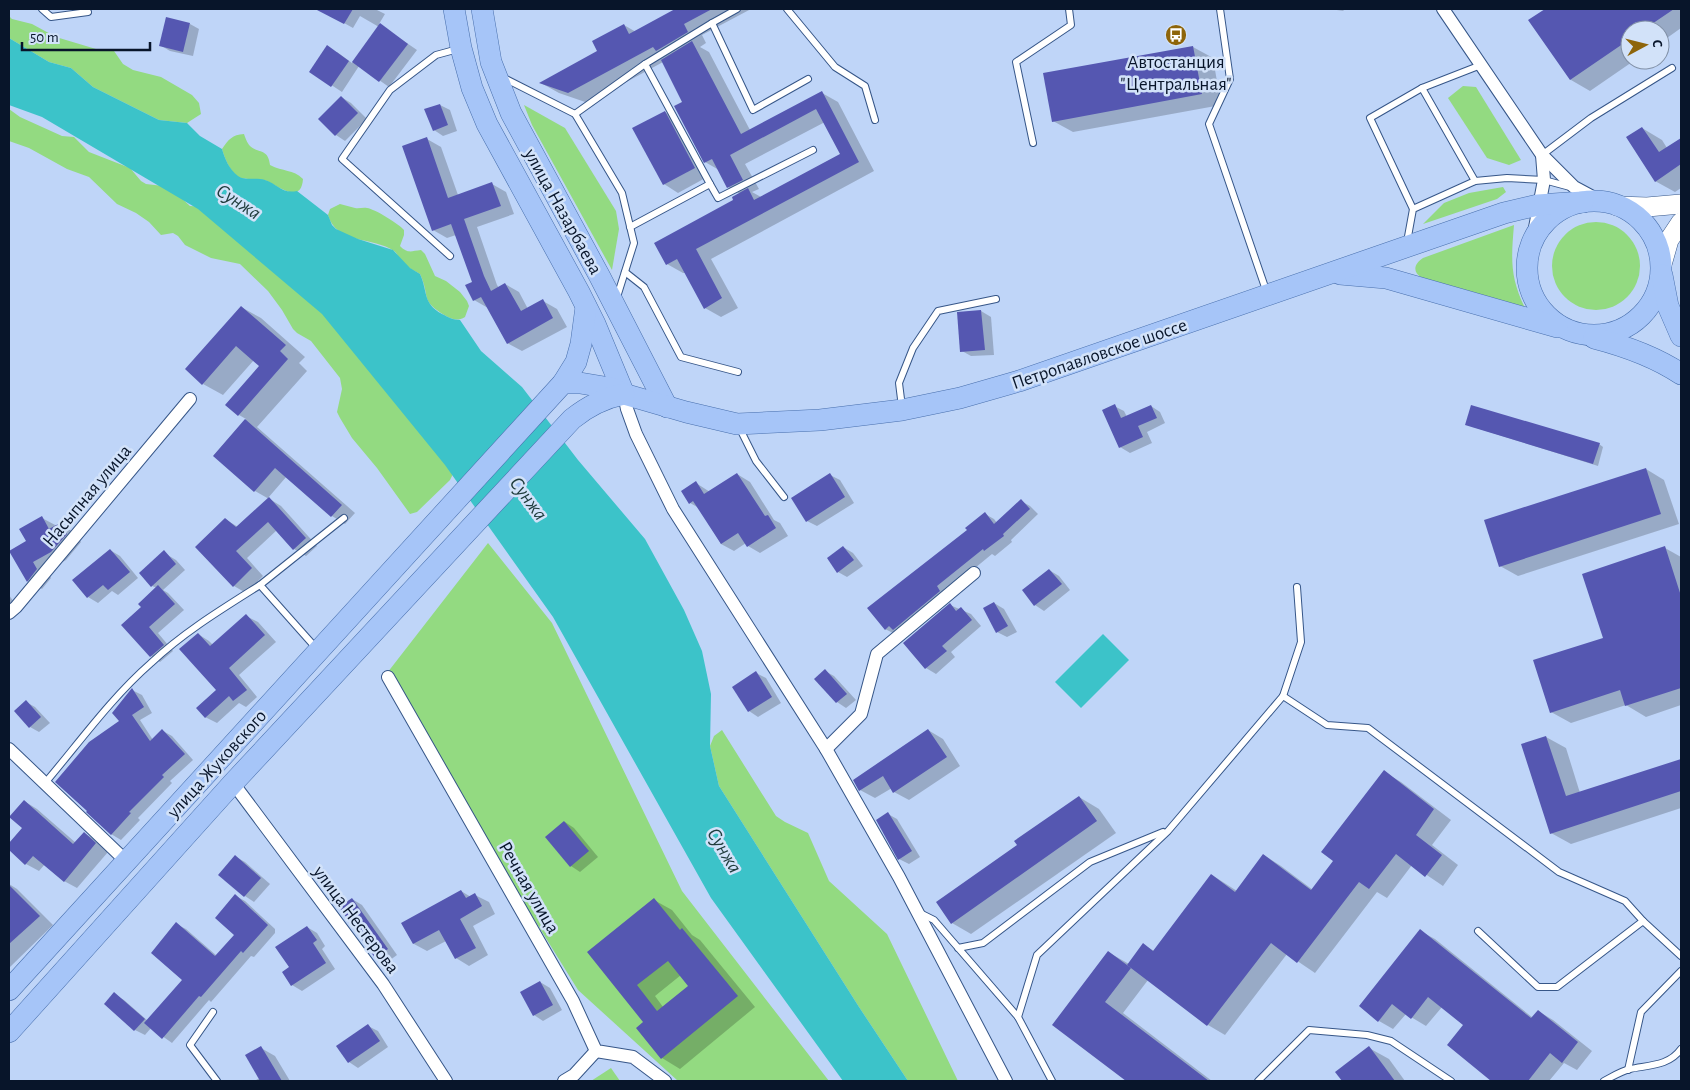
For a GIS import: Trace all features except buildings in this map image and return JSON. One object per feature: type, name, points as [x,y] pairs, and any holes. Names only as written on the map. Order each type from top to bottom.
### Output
[{"type":"main road","name":"улица Назарбаева","points":[[454,9],[461,48],[472,88],[487,124],[586,307],[624,394]]},
{"type":"main road","name":"улица Назарбаева","points":[[482,9],[490,62],[511,113],[626,325],[667,407]]},
{"type":"main road","points":[[1332,273],[1504,213],[1538,205],[1594,199],[1647,208],[1681,204]]},
{"type":"main road","points":[[1679,325],[1668,306],[1661,268],[1659,252],[1653,237],[1632,213],[1594,199],[1563,209],[1546,221],[1533,238],[1527,259],[1528,280],[1535,300],[1548,317],[1575,332],[1607,334],[1629,326],[1646,311],[1657,291],[1661,268],[1669,240],[1681,222]]},
{"type":"main road","name":"Петропавловское шоссе","points":[[563,384],[594,384],[667,407],[737,424],[820,420],[902,410],[960,398],[1018,381],[1332,273],[1386,278],[1627,347],[1668,365],[1681,374]]},
{"type":"main road","name":"улица Жуковского","points":[[9,990],[563,384],[576,362],[581,344],[586,307]]},
{"type":"main road","points":[[9,1032],[233,783],[572,419],[595,403],[624,394],[626,325]]},
{"type":"street","points":[[1444,9],[1542,155],[1594,199]]},
{"type":"street","points":[[1533,238],[1544,180],[1542,155]]},
{"type":"street","points":[[624,394],[636,434],[673,509],[826,749],[917,912],[1006,1081]]},
{"type":"street","name":"Насыпная улица","points":[[9,613],[190,399]]},
{"type":"street","points":[[826,749],[861,714],[877,654],[974,573]]},
{"type":"street","name":"Речная улица","points":[[388,677],[573,1001],[596,1051]]},
{"type":"street","points":[[9,749],[126,861]]},
{"type":"street","name":"улица Нестерова","points":[[233,783],[383,984],[446,1081]]},
{"type":"street","points":[[564,1081],[574,1075],[596,1051],[633,1057],[664,1081]]},
{"type":"lane","points":[[42,9],[51,17],[88,12]]},
{"type":"lane","points":[[575,114],[645,64],[737,9]]},
{"type":"lane","points":[[787,9],[835,67],[865,86],[875,120]]},
{"type":"lane","points":[[1033,142],[1016,62],[1071,25],[1069,9]]},
{"type":"lane","points":[[1220,9],[1230,79],[1209,124],[1268,294]]},
{"type":"lane","points":[[712,23],[753,110],[808,79]]},
{"type":"lane","points":[[450,256],[342,159],[390,90],[436,56],[461,48]]},
{"type":"lane","points":[[645,64],[718,198],[813,150]]},
{"type":"lane","points":[[1406,248],[1414,209],[1370,118],[1422,88],[1481,65]]},
{"type":"lane","points":[[1542,155],[1591,118],[1672,68]]},
{"type":"lane","points":[[495,73],[575,114],[622,193],[634,243],[615,305]]},
{"type":"lane","points":[[1422,88],[1475,181]]},
{"type":"lane","points":[[1414,209],[1475,181],[1507,178],[1544,180],[1594,199]]},
{"type":"lane","points":[[630,227],[710,184]]},
{"type":"lane","points":[[625,272],[644,287],[681,357],[738,372]]},
{"type":"lane","points":[[902,410],[899,383],[913,348],[938,311],[996,299]]},
{"type":"lane","points":[[737,424],[756,461],[784,497]]},
{"type":"lane","points":[[45,783],[112,702],[150,663],[197,624],[260,585],[344,518]]},
{"type":"lane","points":[[260,585],[319,651]]},
{"type":"lane","points":[[1018,1017],[1037,955],[1168,831],[1283,696],[1301,642],[1297,587]]},
{"type":"lane","points":[[1283,696],[1327,725],[1368,728],[1559,872],[1625,901],[1643,922],[1681,956]]},
{"type":"lane","points":[[958,948],[983,943],[1090,862],[1168,831]]},
{"type":"lane","points":[[917,912],[934,920],[1018,1017],[1052,1081]]},
{"type":"lane","points":[[1478,931],[1538,987],[1557,988],[1643,922]]},
{"type":"lane","points":[[1628,1070],[1641,1012],[1681,971]]},
{"type":"lane","points":[[213,1012],[190,1045],[217,1081]]},
{"type":"lane","points":[[1258,1081],[1309,1030],[1367,1035],[1391,1041],[1451,1081]]},
{"type":"lane","points":[[1604,1081],[1628,1070],[1657,1065],[1676,1055],[1681,1048]]},
{"type":"shaded area","points":[[9,16],[12,19],[32,24],[56,37],[96,49],[114,51],[123,64],[133,70],[161,77],[192,95],[199,103],[201,114],[187,123],[159,120],[93,87],[71,68],[49,62],[9,38]]},
{"type":"shaded area","points":[[1463,86],[1476,87],[1521,160],[1509,165],[1487,158],[1448,98]]},
{"type":"shaded area","points":[[524,105],[565,128],[616,211],[619,229],[612,270],[532,125]]},
{"type":"shaded area","points":[[9,109],[20,117],[62,136],[74,137],[89,152],[130,168],[141,181],[146,184],[163,186],[177,194],[190,206],[205,207],[304,283],[454,472],[450,480],[417,512],[410,514],[377,468],[352,438],[340,418],[337,412],[342,389],[340,378],[311,341],[293,329],[268,291],[240,264],[211,258],[185,245],[173,233],[161,235],[149,222],[117,204],[89,177],[67,169],[29,148],[9,141]]},
{"type":"shaded area","points":[[244,134],[250,146],[267,156],[270,165],[292,172],[303,179],[298,191],[287,191],[264,180],[240,178],[234,173],[222,149],[231,138]]},
{"type":"shaded area","points":[[1503,187],[1506,192],[1497,199],[1423,224],[1444,203],[1469,193]]},
{"type":"shaded area","points":[[340,204],[371,209],[401,227],[404,230],[404,235],[400,246],[408,251],[421,250],[425,254],[435,276],[446,281],[460,292],[469,306],[465,317],[451,318],[432,306],[427,298],[420,274],[405,265],[394,251],[356,239],[339,231],[332,224],[328,215],[330,209]]},
{"type":"shaded area","points":[[1596,222],[1613,226],[1627,235],[1636,249],[1640,266],[1636,283],[1627,297],[1613,306],[1596,310],[1579,306],[1565,297],[1556,283],[1552,266],[1556,249],[1565,235],[1579,226]]},
{"type":"shaded area","points":[[1514,225],[1512,248],[1514,277],[1525,308],[1422,278],[1416,271],[1416,265],[1423,258]]},
{"type":"shaded area","points":[[488,543],[552,623],[682,891],[829,1081],[678,1081],[578,990],[384,677]]},
{"type":"shaded area","points":[[722,730],[776,816],[808,833],[829,881],[887,934],[958,1081],[908,1081],[719,786],[710,746],[714,736]]},
{"type":"shaded area","points":[[611,1068],[620,1081],[591,1081]]},
{"type":"water","name":"Сунжа","points":[[9,38],[49,62],[71,68],[93,87],[159,120],[187,123],[200,136],[222,149],[228,164],[238,176],[262,179],[283,190],[297,191],[328,215],[336,229],[358,239],[393,250],[410,268],[420,274],[431,306],[444,315],[460,320],[481,351],[522,387],[578,460],[645,539],[684,610],[702,651],[711,694],[710,746],[719,786],[908,1081],[843,1081],[711,898],[553,617],[445,465],[322,314],[198,209],[42,117],[9,105]]},
{"type":"water","points":[[1103,634],[1129,660],[1081,708],[1055,682]]},
{"type":"place","name":"Автостанция \"Центральная\"","points":[[1176,35]]}]
